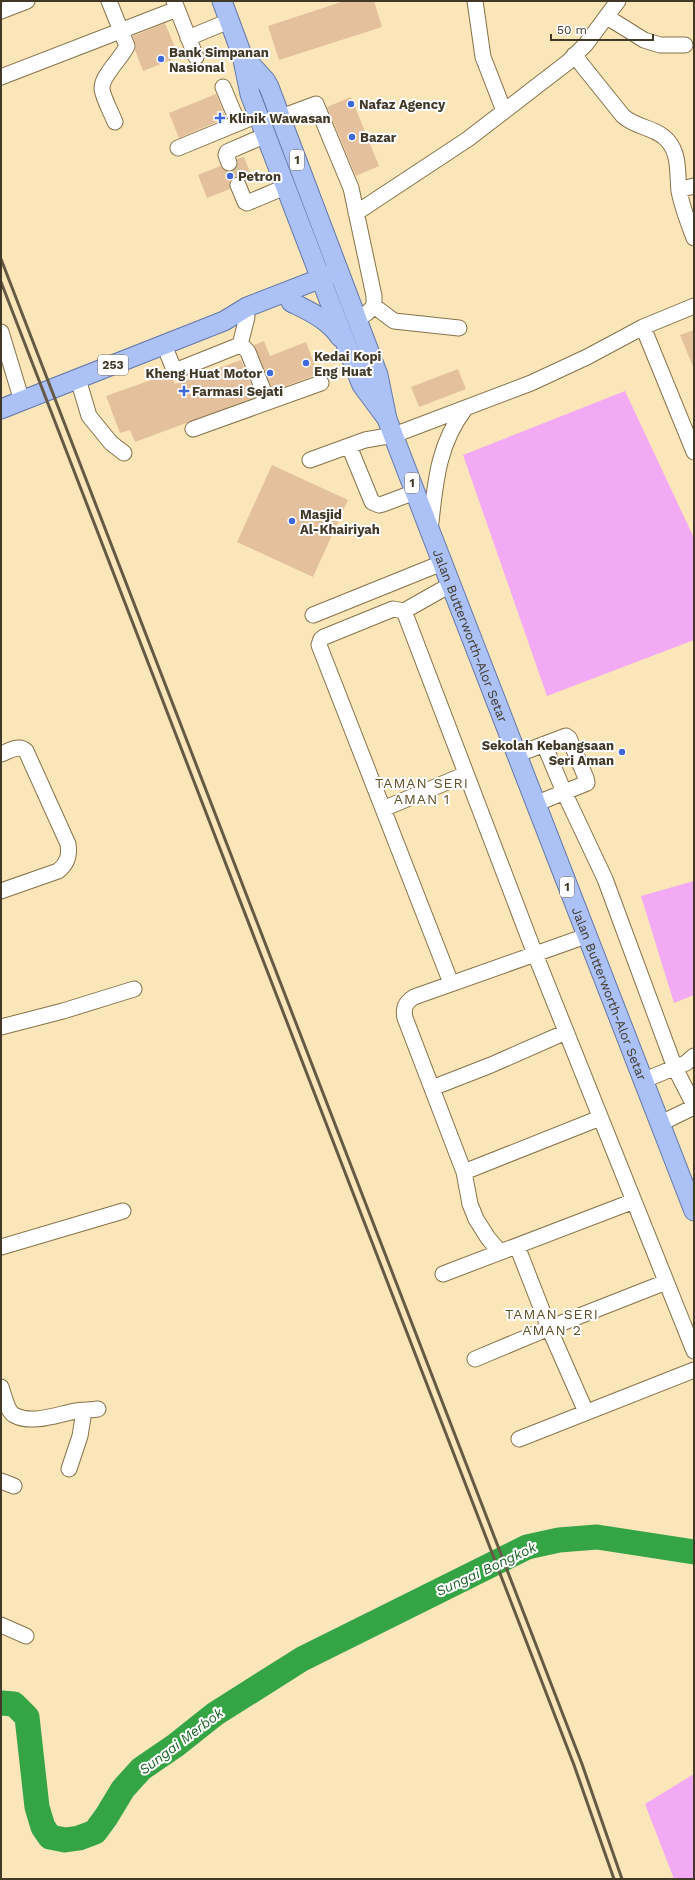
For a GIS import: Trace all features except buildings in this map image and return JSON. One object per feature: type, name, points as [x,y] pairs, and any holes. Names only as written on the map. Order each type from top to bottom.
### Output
[{"type":"main road","name":"Jalan Butterworth-Alor Setar","points":[[222,1],[242,55],[248,87],[258,115],[362,385],[390,427]]},
{"type":"main road","name":"Jalan Butterworth-Alor Setar","points":[[242,55],[265,80],[281,117],[378,374],[390,427],[642,1081],[694,1211]]},
{"type":"main road","points":[[306,241],[305,267],[302,276],[291,296],[327,322],[335,329],[346,344]]},
{"type":"main road","name":"253","points":[[224,321],[247,317],[291,296],[341,277]]},
{"type":"main road","name":"253","points":[[1,409],[224,321],[247,307],[291,296]]},
{"type":"street","points":[[1,11],[27,1]]},
{"type":"street","points":[[109,1],[127,46],[124,54],[105,78],[102,89],[115,122]]},
{"type":"street","points":[[475,1],[483,57],[504,111]]},
{"type":"street","points":[[356,213],[468,139],[574,55],[586,44],[618,1]]},
{"type":"street","points":[[1,77],[121,31],[175,5],[196,57]]},
{"type":"street","points":[[607,17],[644,40],[660,44],[685,44]]},
{"type":"street","points":[[188,38],[229,21]]},
{"type":"street","points":[[574,55],[629,122],[654,131],[668,141],[676,156],[679,190],[684,213],[694,238]]},
{"type":"street","points":[[223,87],[238,123]]},
{"type":"street","points":[[281,117],[316,104],[351,188],[374,296],[374,306],[367,313],[357,319]]},
{"type":"street","points":[[178,148],[258,115]]},
{"type":"street","points":[[229,163],[226,155],[228,152],[266,135]]},
{"type":"street","points":[[238,185],[245,202],[247,203],[286,187]]},
{"type":"street","points":[[679,190],[694,186]]},
{"type":"street","points":[[374,306],[394,321],[459,328]]},
{"type":"street","points":[[310,460],[379,436],[390,427],[465,409],[531,383],[587,357],[643,328],[694,306]]},
{"type":"street","points":[[164,345],[171,364],[177,369],[241,344],[247,317]]},
{"type":"street","points":[[643,328],[694,452]]},
{"type":"street","points":[[1,332],[22,401]]},
{"type":"street","points":[[241,344],[248,352],[268,402]]},
{"type":"street","points":[[78,379],[89,416],[111,444],[124,453]]},
{"type":"street","points":[[194,430],[322,383]]},
{"type":"street","points":[[430,532],[441,457],[447,437],[454,422],[465,409]]},
{"type":"street","points":[[349,446],[372,502],[380,505],[415,492]]},
{"type":"street","points":[[313,615],[442,563]]},
{"type":"street","points":[[450,585],[404,611],[393,609],[324,637],[321,639],[319,645],[451,983]]},
{"type":"street","points":[[404,611],[535,954],[694,1351]]},
{"type":"street","points":[[516,755],[563,736],[569,738],[586,778],[586,782],[582,785],[535,804]]},
{"type":"street","points":[[544,744],[564,792],[605,879],[675,1068],[694,1106],[659,1124]]},
{"type":"street","points":[[1,754],[17,748],[22,748],[26,751],[68,844],[69,852],[64,866],[58,870],[1,891]]},
{"type":"street","points":[[383,809],[466,774]]},
{"type":"street","points":[[500,1252],[476,1220],[470,1204],[464,1172],[405,1018],[404,1008],[406,1003],[414,997],[586,936]]},
{"type":"street","points":[[1,1027],[63,1011],[134,989]]},
{"type":"street","points":[[432,1088],[491,1065],[566,1032]]},
{"type":"street","points":[[642,1081],[686,1063],[694,1056]]},
{"type":"street","points":[[464,1172],[600,1118]]},
{"type":"street","points":[[443,1274],[634,1201]]},
{"type":"street","points":[[1,1247],[123,1211]]},
{"type":"street","points":[[516,1246],[549,1328],[586,1412]]},
{"type":"street","points":[[475,1359],[666,1282]]},
{"type":"street","points":[[519,1439],[694,1370]]},
{"type":"street","points":[[1,1387],[10,1410],[14,1415],[23,1418],[36,1418],[91,1410],[80,1436],[69,1469]]},
{"type":"street","points":[[1,1625],[26,1636]]},
{"type":"shaded area","points":[[625,391],[694,538],[694,640],[547,696],[463,455]]},
{"type":"shaded area","points":[[694,881],[694,995],[674,1003],[641,896]]},
{"type":"shaded area","points":[[694,1774],[694,1879],[674,1879],[645,1804]]},
{"type":"waterway","name":"Sungai Merbok","points":[[1,1703],[14,1704],[27,1717],[37,1807],[43,1827],[50,1837],[65,1840],[79,1838],[95,1832],[123,1789],[141,1769],[176,1745],[215,1714],[302,1659],[527,1547],[559,1540],[597,1537],[694,1552]]},
{"type":"tunnel","points":[[229,163],[238,185]]},
{"type":"railway","points":[[1,259],[582,1764],[622,1879]]},
{"type":"railway","points":[[1,282],[574,1765],[614,1879]]},
{"type":"place","name":"Bank Simpanan Nasional","points":[[161,59]]},
{"type":"place","name":"Nafaz Agency","points":[[351,104]]},
{"type":"place","name":"Klinik Wawasan","points":[[220,118]]},
{"type":"place","name":"Bazar","points":[[352,137]]},
{"type":"place","name":"Petron","points":[[230,176]]},
{"type":"place","name":"Kedai Kopi Eng Huat","points":[[306,363]]},
{"type":"place","name":"Kheng Huat Motor","points":[[270,373]]},
{"type":"place","name":"Farmasi Sejati","points":[[184,391]]},
{"type":"place","name":"Masjid Al-Khairiyah","points":[[292,521]]},
{"type":"place","name":"Sekolah Kebangsaan Seri Aman","points":[[622,752]]},
{"type":"district","name":"TAMAN SERI AMAN 1","points":[[422,792]]},
{"type":"district","name":"TAMAN SERI AMAN 2","points":[[552,1322]]},
{"type":"water label","name":"Sungai Bongkok","points":[[486,1569]]}]
